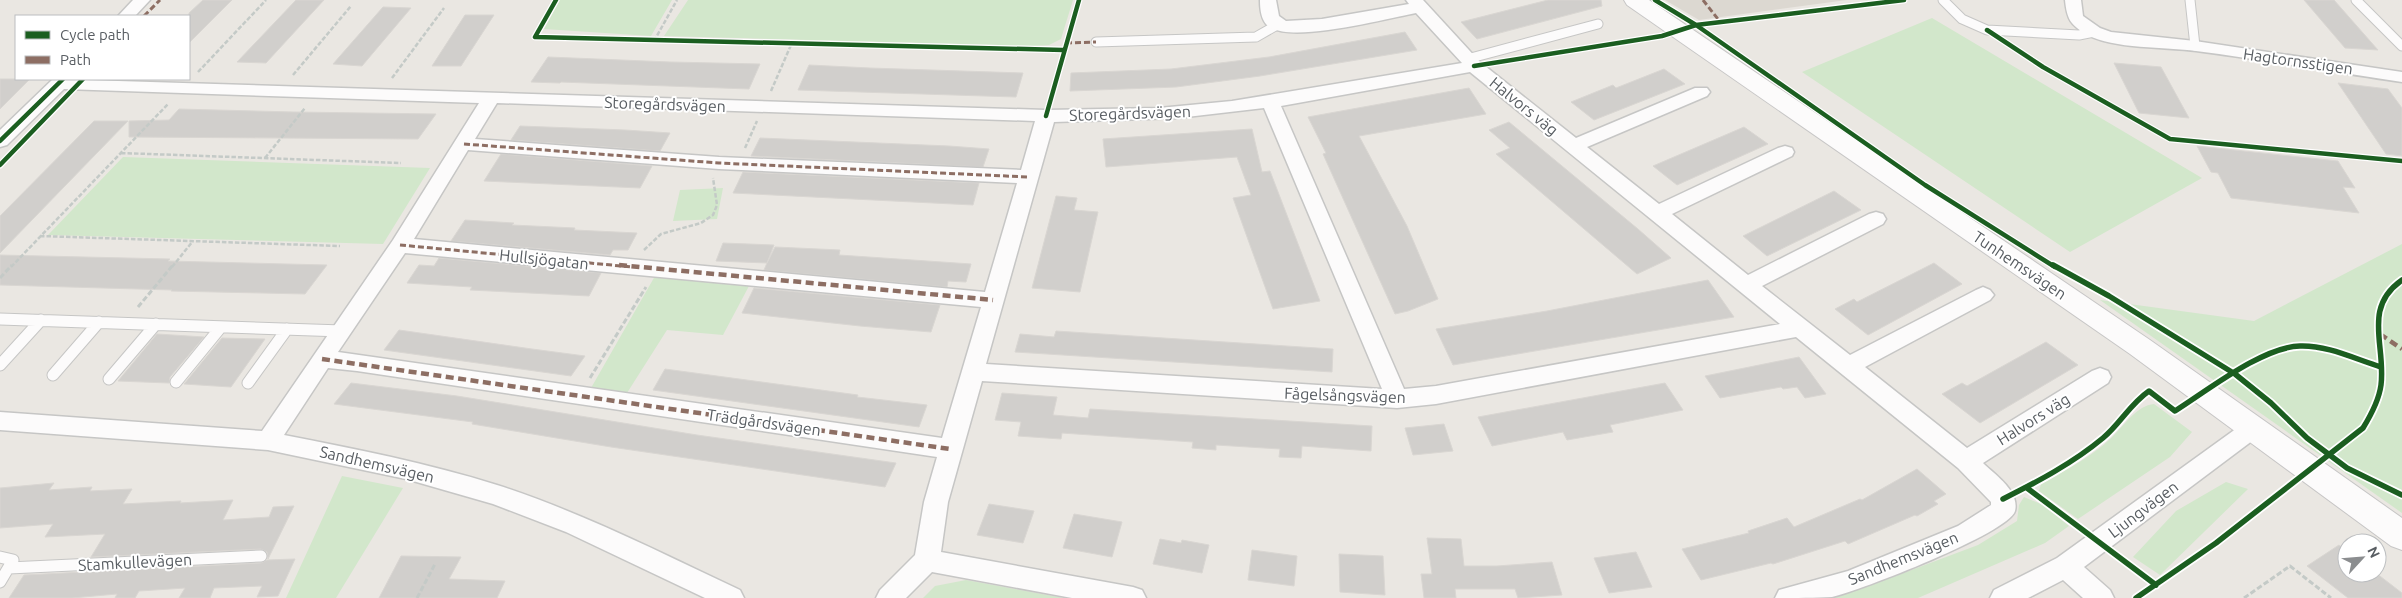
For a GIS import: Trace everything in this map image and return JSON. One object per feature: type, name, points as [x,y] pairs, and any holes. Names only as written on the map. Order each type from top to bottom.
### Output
[{"type":"street","points":[[127,15],[142,0]]},
{"type":"street","points":[[1268,0],[1270,17],[1277,25],[1286,28],[1316,25],[1417,3]]},
{"type":"street","name":"Tunhemsvägen","points":[[1635,0],[2140,347],[2402,536]]},
{"type":"street","name":"Hagtornsstigen","points":[[2073,0],[2075,18],[2094,32],[2108,37],[2195,46],[2402,77]]},
{"type":"street","name":"Halvors väg","points":[[1417,3],[1471,62],[1966,461],[2003,499]]},
{"type":"street","name":"Storegårdsvägen","points":[[61,81],[280,91],[1046,116],[1198,111],[1270,101],[1471,62]]},
{"type":"street","points":[[0,141],[61,81]]},
{"type":"street","name":"Halvors väg","points":[[1574,146],[1701,92]]},
{"type":"street","points":[[268,441],[400,245],[491,98]]},
{"type":"street","points":[[1270,101],[1397,399]]},
{"type":"street","points":[[890,598],[927,560],[936,502],[950,449],[1046,116]]},
{"type":"street","points":[[464,144],[719,163],[1028,177]]},
{"type":"street","points":[[1658,214],[1785,152]]},
{"type":"street","points":[[1747,284],[1876,219]]},
{"type":"street","name":"Hullsjögatan","points":[[400,245],[993,300]]},
{"type":"street","points":[[1848,366],[1983,295]]},
{"type":"street","name":"Fågelsångsvägen","points":[[973,372],[1397,399],[1436,395],[1800,328]]},
{"type":"street","points":[[322,359],[578,396]]},
{"type":"street","name":"Halvors väg","points":[[1966,461],[2100,377]]},
{"type":"street","name":"Trädgårdsvägen","points":[[578,396],[950,449]]},
{"type":"street","name":"Sandhemsvägen","points":[[0,421],[268,441],[406,469],[497,495],[575,525],[730,598]]},
{"type":"street","name":"Ljungvägen","points":[[2003,598],[2066,566],[2252,429]]},
{"type":"street","name":"Sandhemsvägen","points":[[1788,598],[1851,581],[1967,533],[2003,510],[2003,499]]},
{"type":"street","points":[[927,560],[1133,598]]},
{"type":"street","points":[[2066,566],[2101,598]]},
{"type":"lane","points":[[1943,0],[1962,19],[1974,26],[1987,30],[2079,35],[2094,32]]},
{"type":"lane","points":[[2190,0],[2195,46]]},
{"type":"lane","points":[[2356,0],[2402,46]]},
{"type":"lane","points":[[1471,62],[1598,24]]},
{"type":"lane","points":[[1096,42],[1256,37],[1277,25]]},
{"type":"lane","points":[[0,319],[342,331]]},
{"type":"lane","points":[[0,366],[41,320]]},
{"type":"lane","points":[[53,375],[99,322]]},
{"type":"lane","points":[[109,379],[156,324]]},
{"type":"lane","points":[[176,382],[221,327]]},
{"type":"lane","points":[[248,383],[287,329]]},
{"type":"lane","name":"Stamkullevägen","points":[[9,568],[261,556]]},
{"type":"lane","points":[[0,557],[13,560],[0,582]]},
{"type":"path","points":[[0,278],[266,0]]},
{"type":"path","points":[[654,41],[677,0]]},
{"type":"path","points":[[280,91],[351,6]]},
{"type":"path","points":[[380,94],[444,8]]},
{"type":"path","points":[[265,158],[318,92]]},
{"type":"path","points":[[120,153],[401,163]]},
{"type":"path","points":[[632,268],[644,251],[662,233],[702,222],[710,218],[716,211],[717,204],[712,184],[719,163]]},
{"type":"path","points":[[40,236],[340,246]]},
{"type":"path","points":[[125,323],[194,241]]},
{"type":"path","points":[[578,396],[657,270]]},
{"type":"path","points":[[417,598],[435,564]]},
{"type":"path","points":[[2244,598],[2290,566],[2332,598]]},
{"type":"shaded area","points":[[1665,0],[1847,0],[1699,20]]},
{"type":"green space","points":[[560,0],[672,0],[651,36],[544,29]]},
{"type":"green space","points":[[688,0],[1073,0],[1061,39],[1049,45],[1033,46],[664,36]]},
{"type":"green space","points":[[1932,18],[2202,178],[2070,252],[1802,72]]},
{"type":"green space","points":[[123,157],[430,168],[383,244],[48,235]]},
{"type":"green space","points":[[723,188],[717,219],[673,221],[680,190]]},
{"type":"green space","points":[[2402,244],[2402,513],[2100,300],[2254,321]]},
{"type":"green space","points":[[655,276],[749,286],[723,335],[667,330],[627,393],[591,388]]},
{"type":"green space","points":[[2154,404],[2192,432],[2170,457],[2078,519],[2039,491],[2041,484],[2070,468],[2108,441],[2137,411]]},
{"type":"green space","points":[[342,476],[403,488],[336,598],[286,598]]},
{"type":"green space","points":[[2226,482],[2248,489],[2160,575],[2133,557],[2176,511]]},
{"type":"green space","points":[[2024,497],[2043,505],[2069,526],[2045,543],[1918,598],[1828,598],[1861,589],[1978,545],[2017,521],[2019,505]]},
{"type":"green space","points":[[966,580],[1064,598],[923,598],[935,586]]},
{"type":"building","points":[[203,0],[232,0],[190,42],[189,13]]},
{"type":"building","points":[[296,0],[324,0],[266,63],[237,62]]},
{"type":"building","points":[[1548,0],[1601,0],[1602,6],[1477,39],[1461,22]]},
{"type":"building","points":[[2304,0],[2334,0],[2378,50],[2345,48]]},
{"type":"building","points":[[383,7],[411,8],[362,66],[333,64]]},
{"type":"building","points":[[465,15],[494,15],[461,66],[432,66]]},
{"type":"building","points":[[1405,32],[1417,50],[1260,76],[1176,87],[1070,91],[1071,73],[1171,69],[1269,57]]},
{"type":"building","points":[[548,57],[760,64],[749,89],[531,82]]},
{"type":"building","points":[[2114,63],[2161,67],[2189,118],[2139,113]]},
{"type":"building","points":[[809,65],[1023,73],[1016,97],[798,90]]},
{"type":"building","points":[[1664,69],[1685,84],[1594,120],[1571,102],[1613,85],[1616,88]]},
{"type":"building","points":[[0,79],[29,80],[0,109]]},
{"type":"building","points":[[2338,83],[2388,89],[2402,108],[2402,156],[2386,154]]},
{"type":"building","points":[[1469,88],[1486,114],[1359,136],[1407,226],[1438,299],[1395,314],[1323,154],[1326,153],[1308,117]]},
{"type":"building","points":[[179,109],[436,114],[418,139],[129,137],[129,121],[169,120]]},
{"type":"building","points":[[94,121],[128,121],[0,253],[0,216]]},
{"type":"building","points":[[1509,122],[1671,258],[1637,274],[1496,154],[1510,148],[1489,130]]},
{"type":"building","points":[[520,126],[670,133],[660,151],[511,140]]},
{"type":"building","points":[[1744,127],[1768,144],[1677,185],[1653,166]]},
{"type":"building","points":[[1252,129],[1262,172],[1270,171],[1320,301],[1273,309],[1233,198],[1251,195],[1237,157],[1106,167],[1103,139]]},
{"type":"building","points":[[760,138],[989,149],[983,167],[751,156]]},
{"type":"building","points":[[2197,146],[2338,161],[2355,188],[2343,187],[2359,213],[2231,198],[2218,173],[2211,172]]},
{"type":"building","points":[[501,154],[652,166],[640,188],[484,181]]},
{"type":"building","points":[[743,172],[979,183],[973,205],[733,193]]},
{"type":"building","points":[[1834,191],[1861,210],[1767,256],[1743,236]]},
{"type":"building","points":[[1056,196],[1077,198],[1074,210],[1098,212],[1080,292],[1032,288]]},
{"type":"building","points":[[465,220],[514,223],[512,225],[575,228],[574,230],[637,233],[628,250],[613,250],[610,255],[451,241]]},
{"type":"building","points":[[723,243],[774,245],[767,263],[716,261]]},
{"type":"building","points":[[775,247],[840,250],[839,255],[971,264],[966,282],[948,281],[947,287],[764,270]]},
{"type":"building","points":[[0,255],[327,265],[305,294],[171,291],[0,285]]},
{"type":"building","points":[[439,258],[601,273],[589,296],[470,290],[472,287],[407,283],[419,265],[434,266]]},
{"type":"building","points":[[1934,263],[1962,284],[1868,335],[1835,309],[1854,299],[1857,302]]},
{"type":"building","points":[[1708,280],[1734,317],[1453,365],[1436,329],[1547,311]]},
{"type":"building","points":[[754,288],[940,305],[931,332],[860,326],[742,313]]},
{"type":"building","points":[[399,330],[585,356],[571,376],[384,350]]},
{"type":"building","points":[[1056,331],[1333,349],[1332,372],[1015,352],[1020,334],[1054,337]]},
{"type":"building","points":[[157,334],[204,337],[170,377],[169,383],[118,381]]},
{"type":"building","points":[[222,338],[265,339],[231,387],[184,384]]},
{"type":"building","points":[[2046,342],[2078,365],[1980,423],[1942,394],[1962,383],[1967,386]]},
{"type":"building","points":[[1799,357],[1826,394],[1805,398],[1797,387],[1783,389],[1781,387],[1720,398],[1705,376]]},
{"type":"building","points":[[665,369],[858,395],[857,397],[927,405],[919,427],[653,390]]},
{"type":"building","points":[[351,383],[457,396],[697,435],[896,463],[885,487],[611,447],[472,424],[473,422],[334,404]]},
{"type":"building","points":[[1665,383],[1683,410],[1610,425],[1613,432],[1567,440],[1563,432],[1492,446],[1478,417]]},
{"type":"building","points":[[1002,393],[1057,397],[1053,415],[1088,418],[1090,409],[1372,426],[1371,451],[1302,446],[1301,458],[1279,457],[1280,449],[1216,445],[1216,450],[1192,448],[1193,442],[1062,433],[1061,439],[1018,436],[1021,422],[995,420]]},
{"type":"building","points":[[1444,424],[1453,451],[1413,455],[1405,428]]},
{"type":"building","points":[[1917,469],[1946,494],[1934,501],[1938,504],[1917,516],[1915,515],[1848,544],[1845,541],[1773,564],[1701,580],[1682,549],[1749,533],[1748,531],[1787,518],[1794,527],[1860,499],[1862,500]]},
{"type":"building","points":[[54,483],[49,490],[92,487],[90,491],[132,489],[123,504],[233,500],[223,520],[269,517],[273,507],[294,506],[268,559],[267,552],[261,549],[91,557],[105,534],[45,537],[53,524],[0,528],[0,488]]},
{"type":"building","points":[[989,504],[1034,511],[1023,543],[977,535]]},
{"type":"building","points":[[1074,514],[1122,522],[1112,557],[1063,548]]},
{"type":"building","points":[[1427,538],[1461,539],[1464,566],[1552,562],[1562,595],[1518,598],[1515,589],[1455,589],[1456,598],[1424,598],[1421,574],[1432,574]]},
{"type":"building","points":[[1160,539],[1181,543],[1182,540],[1209,545],[1202,573],[1153,564]]},
{"type":"building","points":[[2337,546],[2337,583],[2387,583],[2387,581],[2402,593],[2402,598],[2348,598],[2307,566]]},
{"type":"building","points":[[1252,550],[1297,556],[1294,586],[1248,580]]},
{"type":"building","points":[[1636,552],[1652,587],[1609,593],[1594,558]]},
{"type":"building","points":[[1339,554],[1383,556],[1385,595],[1340,592]]},
{"type":"building","points":[[401,556],[461,557],[449,579],[505,581],[497,598],[379,598]]},
{"type":"building","points":[[295,559],[278,596],[257,597],[262,586],[214,588],[210,598],[179,598],[185,588],[139,591],[135,598],[115,598],[117,594],[72,598],[9,598],[24,575],[261,563],[267,560]]},
{"type":"marked path","points":[[145,15],[160,0]]},
{"type":"marked path","points":[[1703,0],[1721,23]]},
{"type":"marked path","points":[[1066,43],[1096,42]]},
{"type":"marked path","points":[[464,144],[719,163],[1028,177]]},
{"type":"marked path","points":[[400,245],[993,300]]},
{"type":"marked path","points":[[2380,334],[2402,349]]},
{"type":"marked path","points":[[322,359],[950,449]]},
{"type":"cycle path","points":[[556,0],[535,37],[1063,50]]},
{"type":"cycle path","points":[[1046,116],[1079,0]]},
{"type":"cycle path","points":[[1655,0],[1696,25],[1925,185],[2061,270],[2109,296],[2235,374],[2271,403],[2307,438],[2347,468],[2402,495]]},
{"type":"cycle path","points":[[1474,66],[1662,36],[1696,25],[1904,0]]},
{"type":"cycle path","points":[[1987,30],[2043,67],[2170,139],[2402,161]]},
{"type":"cycle path","points":[[0,141],[62,80]]},
{"type":"cycle path","points":[[0,165],[82,80]]},
{"type":"cycle path","points":[[2136,598],[2216,543],[2363,428],[2376,402],[2381,385],[2380,309],[2386,293],[2402,280]]},
{"type":"cycle path","points":[[2003,499],[2055,471],[2092,447],[2109,432],[2136,401],[2149,391],[2175,411],[2253,362],[2285,348],[2299,346],[2320,348],[2381,367]]},
{"type":"cycle path","points":[[2027,488],[2156,585]]}]
